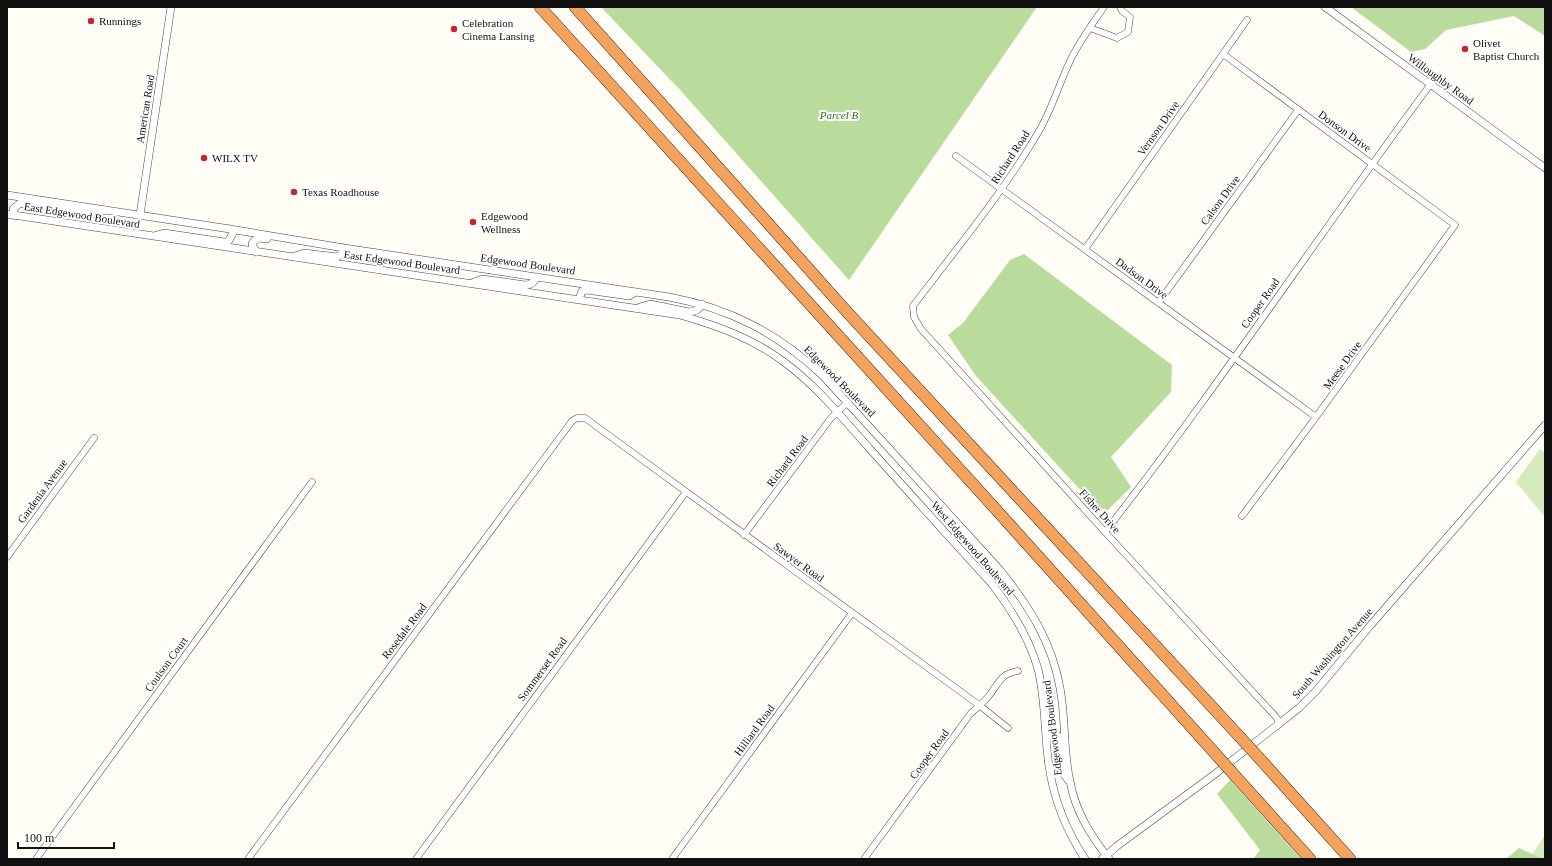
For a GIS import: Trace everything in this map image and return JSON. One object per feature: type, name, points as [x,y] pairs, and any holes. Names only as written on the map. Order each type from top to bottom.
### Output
[{"type":"highway","points":[[540,7],[977,488],[1310,859]]},
{"type":"highway","points":[[575,7],[848,313],[1239,736],[1350,859]]},
{"type":"street","name":"American Road","points":[[140,215],[171,7]]},
{"type":"street","name":"Richard Road","points":[[913,306],[1002,189],[1050,112],[1070,62],[1104,7]]},
{"type":"street","points":[[1090,28],[1117,38],[1128,32],[1130,17],[1122,11],[1120,7]]},
{"type":"street","name":"Willoughby Road","points":[[1324,7],[1545,168]]},
{"type":"street","name":"Vernson Drive","points":[[1085,249],[1247,20]]},
{"type":"street","name":"Donson Drive","points":[[1222,54],[1455,225]]},
{"type":"street","name":"Cooper Road","points":[[1105,532],[1152,471],[1372,163],[1430,85]]},
{"type":"street","name":"Calson Drive","points":[[1159,302],[1298,110]]},
{"type":"street","name":"Dadson Drive","points":[[956,156],[1159,302],[1316,418]]},
{"type":"street","name":"East Edgewood Boulevard","points":[[7,195],[230,229]]},
{"type":"street","points":[[15,216],[13,209],[19,204],[24,203],[95,214],[106,210]]},
{"type":"street","name":"East Edgewood Boulevard","points":[[7,214],[680,315],[716,325],[742,336],[784,362]]},
{"type":"street","name":"Meese Drive","points":[[1242,516],[1316,418],[1455,225]]},
{"type":"street","points":[[152,236],[164,233],[228,242],[233,234],[230,229]]},
{"type":"street","name":"Edgewood Boulevard","points":[[230,229],[344,248],[676,298],[702,304],[732,314],[775,337],[808,362],[848,402],[1000,570],[1021,596],[1034,616],[1055,665],[1060,687],[1070,782],[1082,818],[1106,858]]},
{"type":"street","points":[[256,252],[252,244],[257,238],[290,243],[303,240]]},
{"type":"street","points":[[293,257],[304,253],[337,257],[342,253],[344,248]]},
{"type":"street","points":[[472,283],[482,279],[525,286],[533,282],[537,277]]},
{"type":"street","points":[[579,299],[582,291],[587,290],[629,296],[636,292]]},
{"type":"street","points":[[638,308],[650,304],[690,312],[700,309],[702,304]]},
{"type":"street","name":"Fisher Drive","points":[[913,306],[914,317],[921,329],[1105,532],[1276,717],[1280,724]]},
{"type":"street","name":"West Edgewood Boulevard","points":[[784,362],[804,379],[837,412],[992,584],[1008,604],[1030,647],[1038,669],[1045,713],[1049,764],[1057,803],[1064,822],[1085,859]]},
{"type":"street","name":"Richard Road","points":[[744,535],[831,418],[848,402]]},
{"type":"street","name":"Sawyer Road","points":[[577,418],[585,418],[979,705],[1008,728]]},
{"type":"street","name":"Rosedale Road","points":[[248,859],[572,421],[577,418]]},
{"type":"street","name":"South Washington Avenue","points":[[1106,858],[1116,846],[1280,724],[1316,691],[1369,627],[1545,425]]},
{"type":"street","name":"Gardenia Avenue","points":[[7,556],[94,438]]},
{"type":"street","name":"Coulson Court","points":[[36,859],[312,482]]},
{"type":"street","name":"Sommerset Road","points":[[416,859],[686,492]]},
{"type":"street","name":"Hilliard Road","points":[[672,859],[852,613]]},
{"type":"street","name":"Cooper Road","points":[[864,859],[971,713],[987,698],[1000,680],[1008,673],[1018,671]]},
{"type":"street","points":[[1047,739],[1055,734],[1058,736],[1060,740],[1064,773],[1070,782]]},
{"type":"green space","name":"Parcel B","points":[[601,7],[1037,7],[849,280],[681,91]]},
{"type":"green space","points":[[1351,7],[1545,7],[1545,36],[1514,16],[1446,30],[1425,49],[1411,52]]},
{"type":"green space","points":[[1024,254],[1172,365],[1171,392],[1111,457],[1131,487],[1105,513],[1095,506],[976,376],[948,335],[963,323],[1010,260]]},
{"type":"green space","points":[[1540,449],[1545,453],[1545,517],[1516,482]]},
{"type":"green space","points":[[1230,780],[1301,859],[1253,859],[1260,850],[1217,794]]},
{"type":"green space","points":[[1545,835],[1545,859],[1529,859]]},
{"type":"green space","points":[[1519,848],[1543,859],[1506,859]]},
{"type":"place","name":"Runnings","points":[[91,21]]},
{"type":"place","name":"Celebration Cinema Lansing","points":[[454,29]]},
{"type":"place","name":"Olivet Baptist Church","points":[[1465,49]]},
{"type":"place","name":"WILX TV","points":[[204,158]]},
{"type":"place","name":"Texas Roadhouse","points":[[294,192]]},
{"type":"place","name":"Edgewood Wellness","points":[[473,222]]}]
